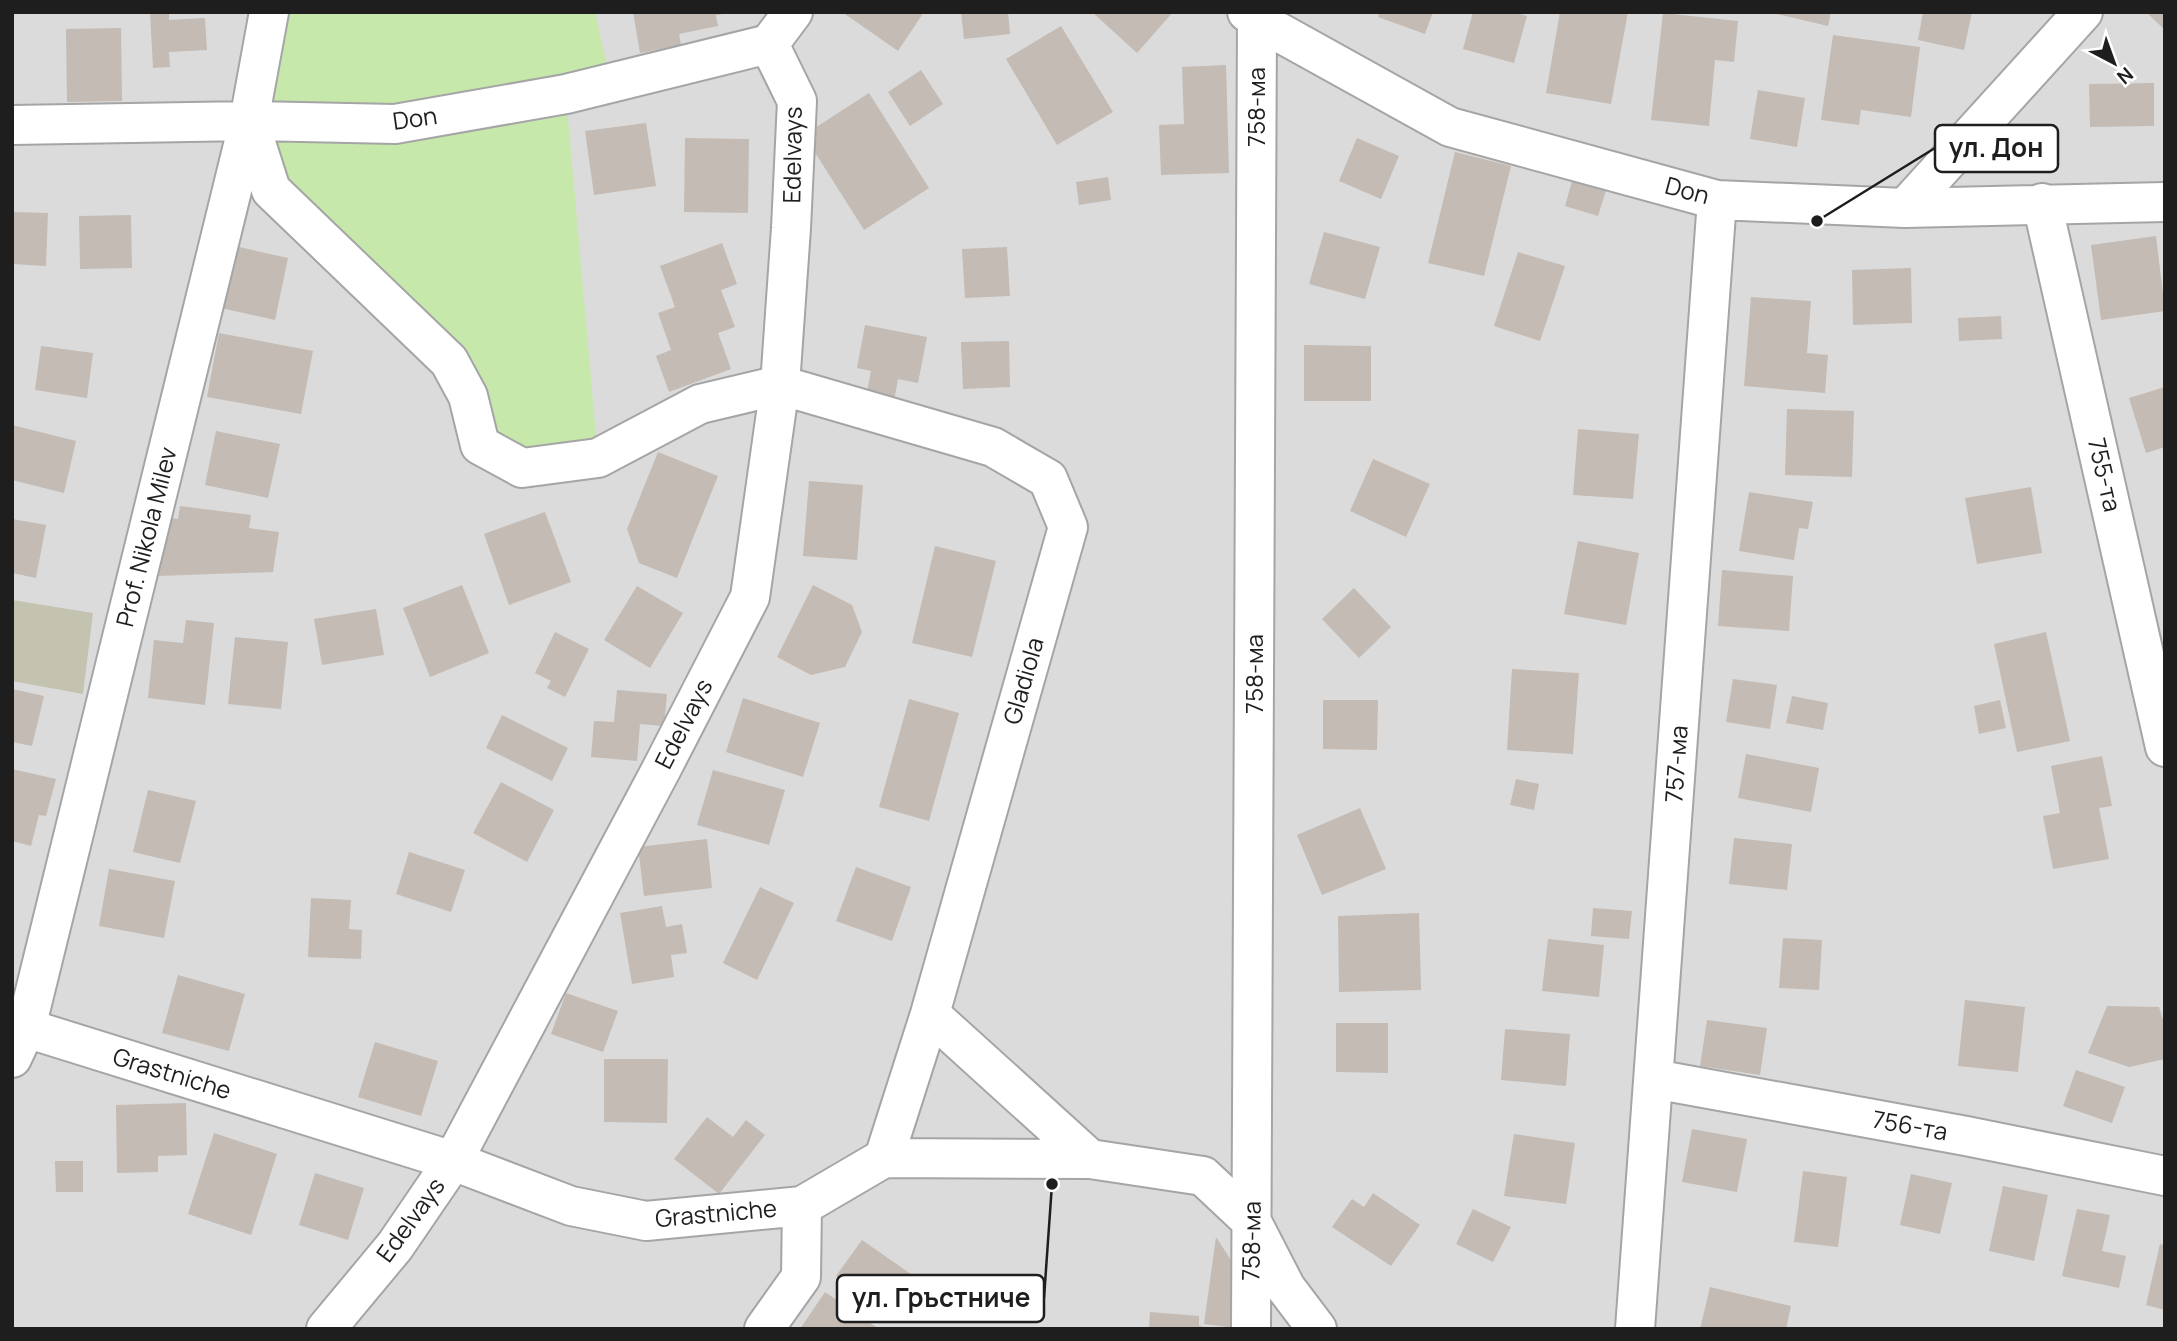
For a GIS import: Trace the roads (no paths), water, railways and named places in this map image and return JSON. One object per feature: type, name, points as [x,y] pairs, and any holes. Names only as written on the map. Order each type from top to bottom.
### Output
[{"type":"street","name":"Prof. Nikola Milev","points":[[17,1035],[249,121],[269,12]]},
{"type":"street","points":[[769,44],[793,12]]},
{"type":"street","points":[[1905,208],[2083,12]]},
{"type":"street","name":"Don","points":[[1252,16],[1450,127],[1717,200],[1905,208],[2165,202]]},
{"type":"street","name":"758-ма","points":[[1251,1329],[1252,16]]},
{"type":"street","name":"Don","points":[[12,125],[249,121],[396,124],[566,94],[769,44]]},
{"type":"street","name":"Edelvays","points":[[326,1329],[394,1246],[453,1161],[750,597],[780,386],[797,101],[769,44]]},
{"type":"street","points":[[249,121],[271,190],[449,361],[468,396],[480,445],[522,468],[598,458],[700,404],[780,386]]},
{"type":"street","name":"757-ма","points":[[1635,1329],[1717,200]]},
{"type":"street","name":"755-та","points":[[2042,203],[2165,747]]},
{"type":"street","name":"Gladiola","points":[[780,386],[993,447],[1048,478],[1068,527],[930,1014],[884,1158]]},
{"type":"street","points":[[930,1014],[1090,1158]]},
{"type":"street","name":"Grastniche","points":[[17,1035],[453,1161],[570,1206],[646,1221],[802,1206],[884,1158]]},
{"type":"street","name":"756-та","points":[[1654,1079],[1966,1136],[2165,1176]]},
{"type":"street","points":[[884,1158],[1090,1158],[1203,1176],[1252,1222],[1286,1288],[1317,1329]]},
{"type":"street","points":[[764,1329],[801,1277],[802,1206]]},
{"type":"place","name":"ул. Дон","points":[[1817,221]]},
{"type":"place","name":"ул. Гръстниче","points":[[1052,1184]]}]
